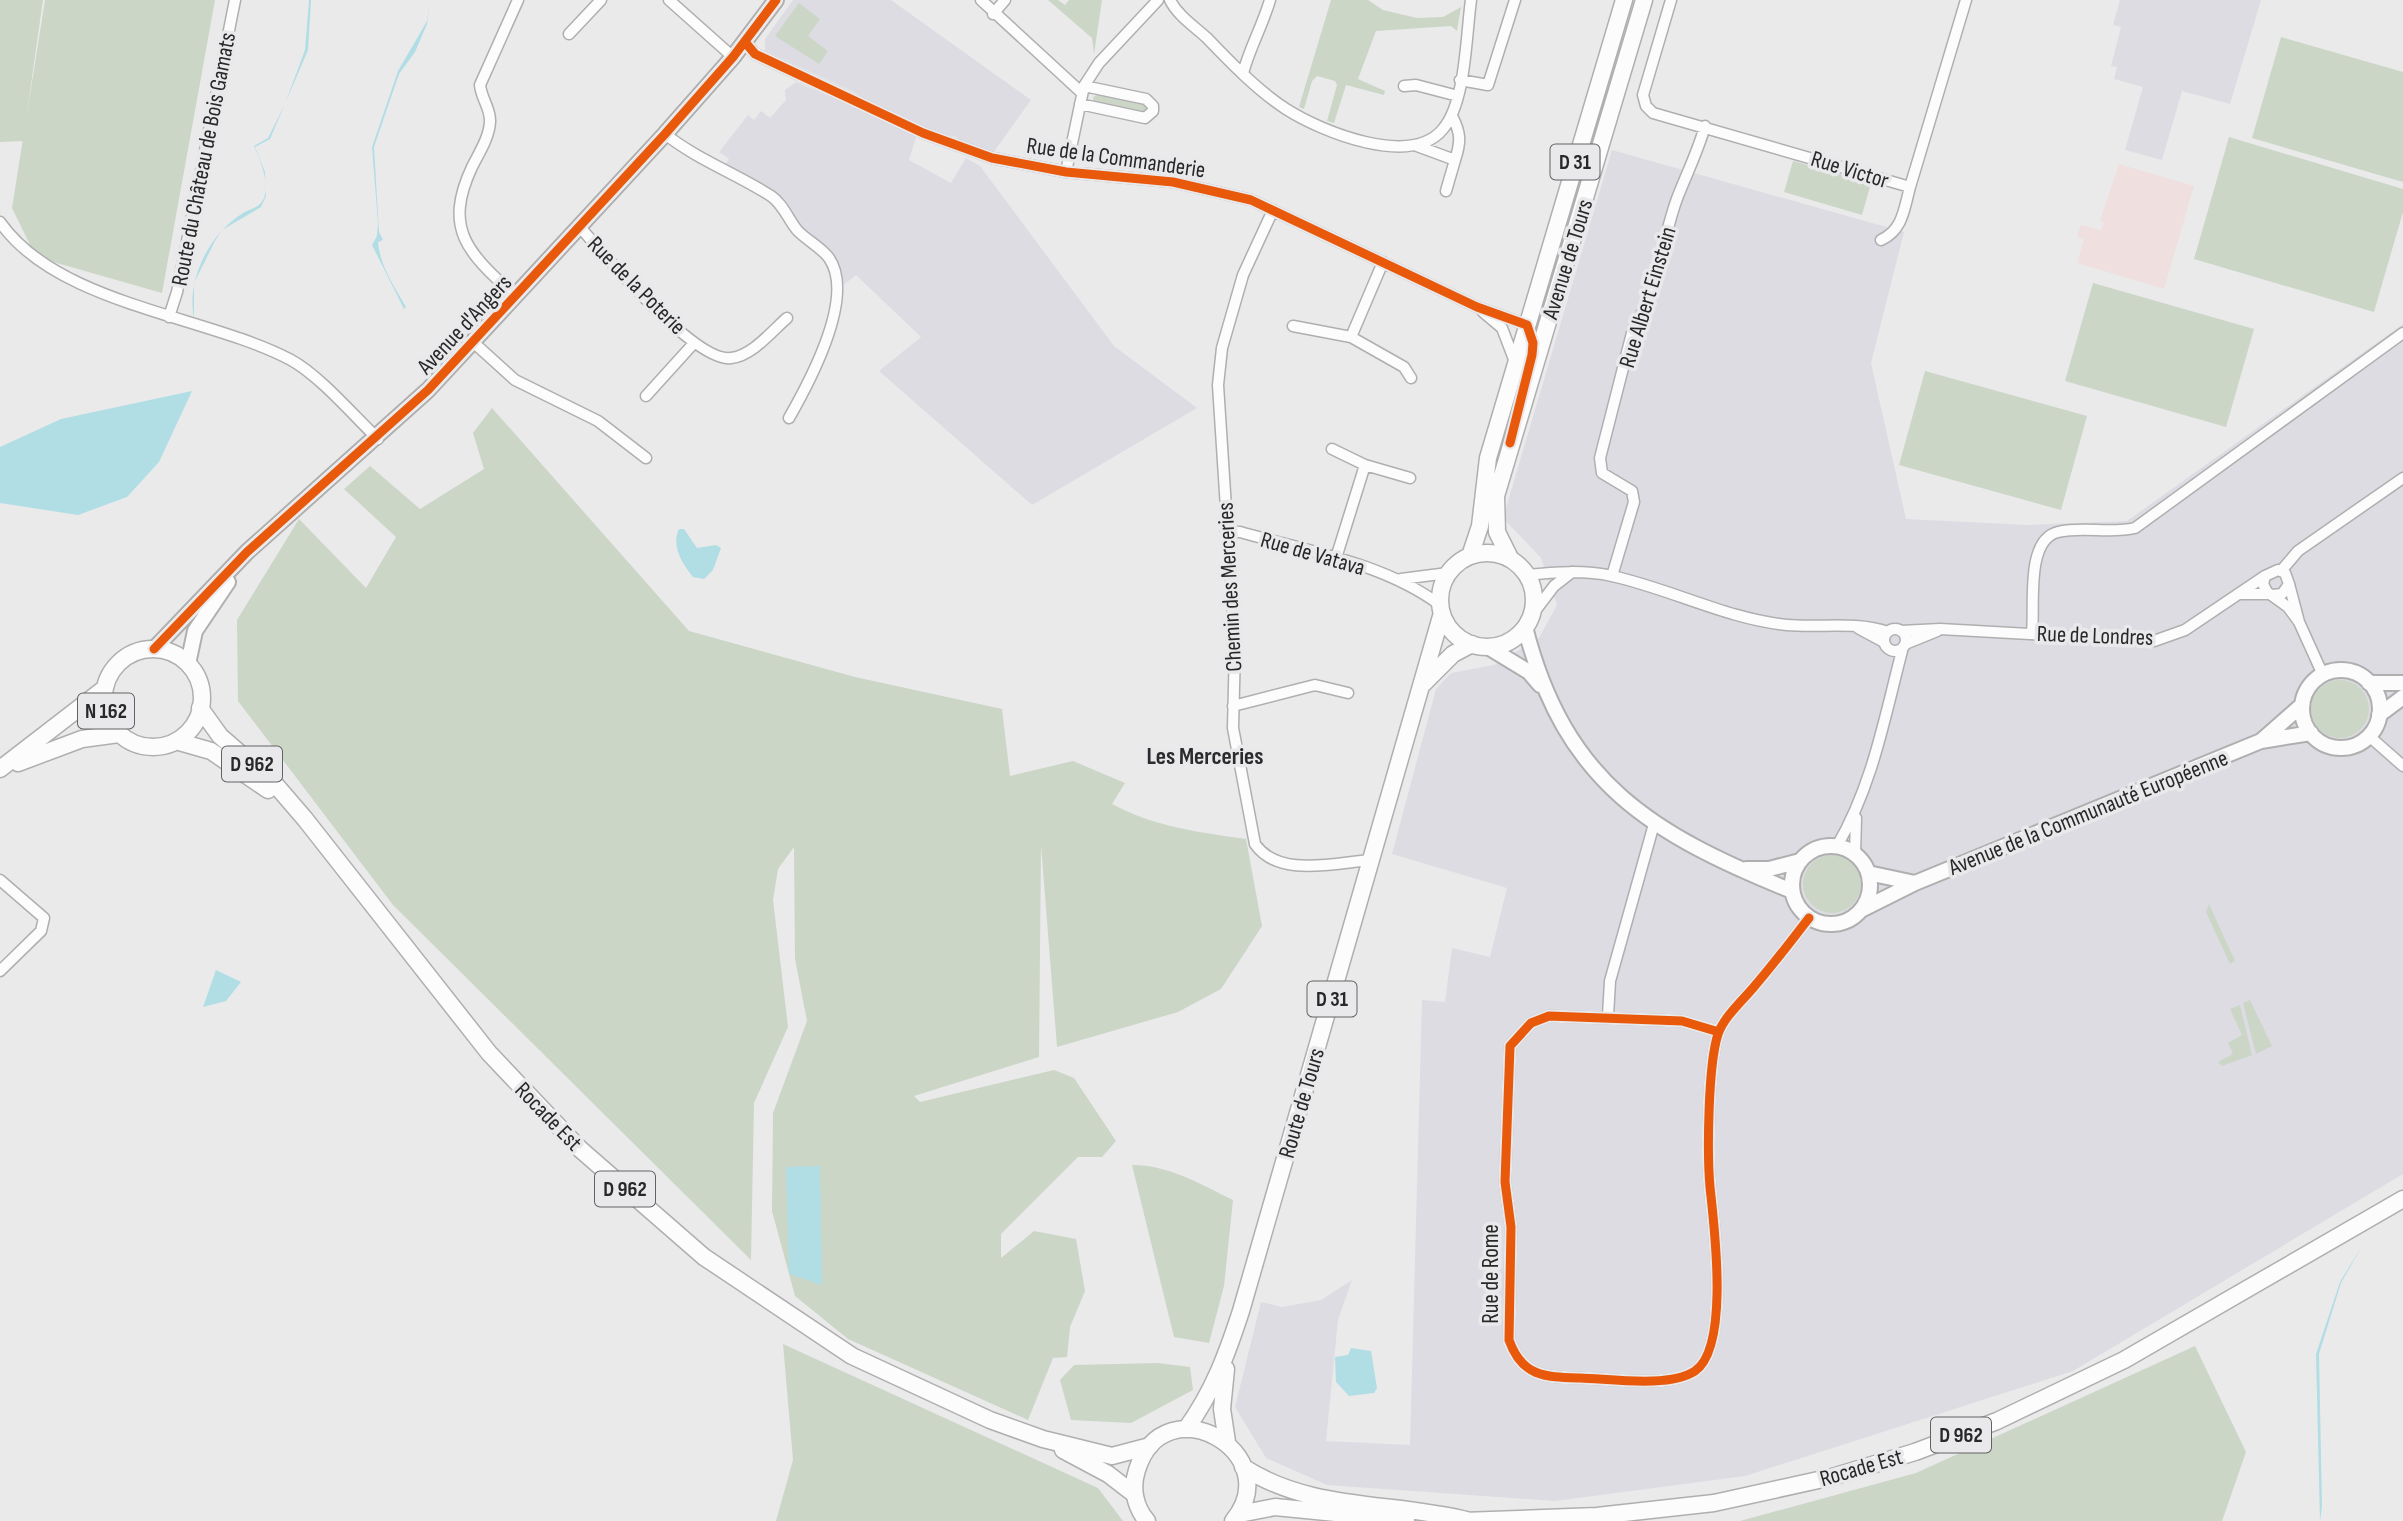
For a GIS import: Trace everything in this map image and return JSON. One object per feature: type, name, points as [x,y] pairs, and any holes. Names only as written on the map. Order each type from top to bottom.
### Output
[{"type":"main road","name":"Avenue de Tours","points":[[1470,556],[1480,526],[1488,458],[1624,0]]},
{"type":"main road","name":"Avenue de Tours","points":[[1510,558],[1497,532],[1496,496],[1644,0]]},
{"type":"main road","points":[[1490,552],[1510,558],[1527,575],[1532,587],[1528,621],[1509,641],[1488,647],[1472,644],[1454,633],[1441,609],[1440,594],[1448,573],[1470,556],[1490,552]]},
{"type":"main road","name":"Route de Tours","points":[[1186,1429],[1208,1399],[1227,1356],[1373,860],[1441,609]]},
{"type":"main road","name":"Route de Tours","points":[[1420,688],[1453,654],[1472,644]]},
{"type":"main road","points":[[154,649],[172,653],[188,664],[200,685],[200,708],[192,727],[176,741]]},
{"type":"main road","name":"N 162","points":[[154,649],[128,655],[109,675],[105,688],[106,713],[119,734],[141,745],[153,747],[176,741]]},
{"type":"main road","points":[[0,770],[105,688]]},
{"type":"main road","name":"Rocade Est","points":[[200,708],[220,736],[274,783],[305,819],[489,1053],[580,1149],[686,1242],[852,1356],[990,1420],[1043,1438],[1112,1456],[1150,1446],[1160,1437],[1186,1429]]},
{"type":"main road","points":[[0,770],[82,738],[119,734]]},
{"type":"main road","name":"Rocade Est","points":[[176,741],[211,751],[305,819]]},
{"type":"main road","name":"Rocade Est","points":[[1463,1521],[1597,1516],[1714,1503],[1832,1477],[1915,1452],[1997,1421],[2124,1360],[2403,1199]]},
{"type":"main road","name":"Route de Tours","points":[[1227,1356],[1222,1409],[1227,1442]]},
{"type":"main road","points":[[1186,1429],[1209,1432],[1227,1442],[1243,1467],[1247,1483],[1236,1518]]},
{"type":"main road","name":"Rocade Est","points":[[1043,1438],[1108,1474],[1135,1494]]},
{"type":"main road","points":[[1147,1521],[1135,1494],[1135,1477],[1140,1460],[1150,1446]]},
{"type":"main road","name":"Rocade Est","points":[[1243,1467],[1278,1487],[1314,1498],[1445,1514],[1469,1521]]},
{"type":"main road","points":[[1236,1518],[1275,1507],[1369,1519],[1418,1521]]},
{"type":"street","name":"Route du Château de Bois Gamats","points":[[169,317],[177,292],[235,0]]},
{"type":"street","points":[[515,296],[466,246],[459,229],[458,215],[463,191],[488,133],[491,119],[480,85],[518,0]]},
{"type":"street","points":[[569,34],[599,0]]},
{"type":"street","points":[[668,0],[733,57]]},
{"type":"street","name":"Avenue d'Angers","points":[[154,649],[247,552],[378,439],[473,342],[665,134],[745,43],[776,0]]},
{"type":"street","points":[[981,0],[993,14],[1083,90],[1146,99],[1153,106],[1153,111],[1145,118],[1080,104]]},
{"type":"street","points":[[993,14],[1005,0]]},
{"type":"street","points":[[1066,172],[1083,90],[1100,63],[1158,0]]},
{"type":"street","points":[[1170,0],[1243,73],[1286,109],[1321,127],[1392,148],[1417,146],[1432,139],[1452,116],[1458,96],[1471,0]]},
{"type":"street","points":[[1243,73],[1252,41],[1259,35],[1269,0]]},
{"type":"street","points":[[1460,80],[1488,85],[1515,0]]},
{"type":"street","name":"Rue Victor","points":[[1671,0],[1643,95],[1646,106],[1654,113],[1910,187],[1966,0]]},
{"type":"street","name":"Rue de la Commanderie","points":[[745,43],[755,54],[923,133],[992,158],[1066,172],[1173,182],[1251,200],[1477,307],[1527,325]]},
{"type":"street","points":[[1404,86],[1416,85],[1458,96]]},
{"type":"street","points":[[1446,191],[1461,142],[1460,130],[1452,116]]},
{"type":"street","name":"Rue Albert Einstein","points":[[1612,576],[1634,502],[1632,491],[1626,485],[1602,473],[1600,458],[1633,329],[1644,312],[1677,197],[1694,165],[1705,126]]},
{"type":"street","points":[[665,134],[773,197],[797,230],[829,258],[834,268],[837,283],[831,322],[813,375],[789,418]]},
{"type":"street","points":[[1417,146],[1455,160]]},
{"type":"street","points":[[1881,240],[1894,234],[1899,225],[1910,187]]},
{"type":"street","name":"Chemin des Merceries","points":[[1273,210],[1243,275],[1222,348],[1218,385],[1235,646],[1233,728],[1252,831],[1255,844],[1262,855],[1275,862],[1298,866],[1373,860]]},
{"type":"street","points":[[0,222],[20,245],[47,264],[99,291],[292,360],[378,439]]},
{"type":"street","name":"Rue de la Poterie","points":[[580,227],[631,284],[694,343],[717,357],[730,358],[745,354],[787,318]]},
{"type":"street","points":[[1352,337],[1383,262]]},
{"type":"street","name":"Rue de la Commanderie","points":[[1477,307],[1502,328],[1516,364]]},
{"type":"street","points":[[1510,443],[1532,355],[1533,343],[1527,325]]},
{"type":"street","points":[[1293,326],[1352,337],[1404,367],[1411,378]]},
{"type":"street","points":[[2032,632],[2036,553],[2048,537],[2058,532],[2119,532],[2135,528],[2403,333]]},
{"type":"street","name":"Avenue d'Angers","points":[[473,342],[515,380],[598,421],[646,458]]},
{"type":"street","name":"Rue de la Poterie","points":[[646,396],[694,343]]},
{"type":"street","points":[[1332,449],[1365,465],[1410,478]]},
{"type":"street","points":[[1336,558],[1365,465]]},
{"type":"street","points":[[2299,622],[2288,607],[2264,588],[2265,576],[2271,571],[2281,571],[2304,546],[2403,478]]},
{"type":"street","name":"Rue de Vatava","points":[[1226,531],[1240,532],[1336,558],[1400,579],[1441,609]]},
{"type":"street","name":"Avenue d'Angers","points":[[188,664],[195,631],[247,552]]},
{"type":"street","points":[[1546,691],[1528,621],[1554,586],[1572,571]]},
{"type":"street","points":[[1527,575],[1572,571],[1612,576],[1696,603],[1786,625],[1855,626],[1887,641],[1895,684]]},
{"type":"street","points":[[2281,571],[2289,584],[2299,622],[2323,675]]},
{"type":"street","name":"Rue de Vatava","points":[[1400,579],[1448,573]]},
{"type":"street","name":"Rue de Londres","points":[[1940,629],[1896,651],[1887,641],[1901,631],[1940,629],[2154,640],[2185,630],[2265,576]]},
{"type":"street","points":[[2237,594],[2282,594],[2289,584]]},
{"type":"street","points":[[1837,846],[1856,814],[1895,684],[1904,645],[1901,631]]},
{"type":"street","points":[[1488,647],[1529,672],[1546,691],[1595,773],[1618,797],[1654,824],[1738,869],[1793,891]]},
{"type":"street","points":[[2369,683],[2378,698],[2379,715],[2369,736],[2349,747],[2338,748],[2328,746],[2311,733],[2302,715],[2302,705],[2309,687],[2323,675],[2347,671],[2369,683],[2403,683]]},
{"type":"street","points":[[1233,706],[1315,685],[1348,693]]},
{"type":"street","points":[[2379,715],[2403,698]]},
{"type":"street","name":"Avenue de la Communauté Européenne","points":[[2261,741],[2302,705]]},
{"type":"street","name":"Avenue de la Communauté Européenne","points":[[1861,910],[1915,883],[2261,741],[2311,733]]},
{"type":"street","points":[[2369,736],[2403,766]]},
{"type":"street","points":[[1855,854],[1856,814]]},
{"type":"street","points":[[1608,1016],[1613,969],[1654,824]]},
{"type":"street","points":[[1738,869],[1769,869],[1800,861],[1816,849],[1837,846],[1855,854],[1868,873],[1867,899],[1861,910],[1843,922],[1833,924],[1809,918],[1796,901],[1793,891],[1792,880],[1800,861]]},
{"type":"street","points":[[1868,873],[1915,883]]},
{"type":"street","points":[[0,880],[44,918],[41,931],[0,971]]},
{"type":"street","points":[[1719,1032],[1809,918]]},
{"type":"street","name":"Rue de Rome","points":[[1549,1016],[1608,1016],[1682,1021],[1719,1032],[1711,1102],[1710,1186],[1715,1229],[1716,1285],[1713,1341],[1709,1353],[1696,1371],[1671,1380],[1557,1378],[1528,1370],[1515,1357],[1509,1340],[1511,1227],[1505,1182],[1510,1046],[1531,1023],[1549,1016]]},
{"type":"shaded area","points":[[793,0],[891,0],[1031,100],[993,153],[960,141],[957,137],[937,133],[888,113],[854,92],[765,51],[765,39]]},
{"type":"shaded area","points":[[2120,0],[2261,0],[2230,104],[2182,91],[2162,160],[2125,150],[2143,87],[2114,79],[2117,67],[2111,66],[2121,27],[2113,25]]},
{"type":"shaded area","points":[[796,82],[917,134],[909,160],[951,183],[966,158],[980,166],[1114,346],[1197,408],[1032,505],[879,371],[921,337],[856,275],[841,287],[842,279],[828,249],[812,241],[787,208],[723,167],[729,159],[719,152],[748,115],[754,120],[761,111],[770,118],[786,100],[785,90]]},
{"type":"shaded area","points":[[1612,150],[1904,232],[1871,363],[1906,519],[2028,525],[2127,521],[2403,324],[2403,1174],[2073,1371],[1745,1476],[1555,1501],[1327,1485],[1266,1458],[1235,1407],[1261,1302],[1282,1307],[1321,1300],[1352,1280],[1338,1320],[1326,1441],[1410,1445],[1422,1000],[1445,1002],[1452,948],[1490,957],[1507,888],[1392,854],[1436,689],[1451,673],[1494,665],[1539,638],[1557,605],[1541,558],[1503,518]]},
{"type":"shaded area","points":[[2119,164],[2194,186],[2164,289],[2077,263],[2084,239],[2077,236],[2081,225],[2101,230],[2104,222],[2100,221]]},
{"type":"green space","points":[[0,0],[43,0],[23,141],[0,142]]},
{"type":"green space","points":[[45,0],[215,0],[162,293],[36,257],[12,208]]},
{"type":"green space","points":[[1048,0],[1058,0],[1065,5],[1069,0],[1102,0],[1094,54],[1092,38]]},
{"type":"green space","points":[[1331,0],[1368,0],[1383,10],[1417,18],[1443,17],[1461,7],[1457,31],[1451,26],[1376,31],[1358,79],[1385,91],[1384,95],[1346,85],[1334,123],[1327,121],[1337,85],[1335,81],[1317,76],[1312,81],[1304,109],[1299,107]]},
{"type":"green space","points":[[799,3],[820,19],[808,36],[828,51],[819,64],[775,36]]},
{"type":"green space","points":[[2281,37],[2403,72],[2403,182],[2252,138]]},
{"type":"green space","points":[[1099,94],[1144,103],[1149,108],[1146,113],[1094,103],[1093,97]]},
{"type":"green space","points":[[2229,137],[2403,189],[2403,212],[2374,312],[2194,259]]},
{"type":"green space","points":[[1793,161],[1871,183],[1862,215],[1784,192]]},
{"type":"green space","points":[[2093,283],[2254,329],[2226,427],[2065,381]]},
{"type":"green space","points":[[1925,371],[2087,416],[2061,510],[1899,465]]},
{"type":"green space","points":[[492,408],[689,631],[855,677],[1002,709],[1010,776],[1073,761],[1125,783],[1112,804],[1128,812],[1177,828],[1246,839],[1262,926],[1221,989],[1178,1012],[1057,1047],[1041,845],[1039,1057],[914,1096],[920,1102],[1054,1070],[1074,1078],[1116,1141],[1102,1157],[1078,1157],[1001,1234],[1001,1258],[1034,1231],[1076,1239],[1085,1291],[1070,1327],[1067,1357],[1053,1358],[1028,1420],[848,1339],[795,1296],[772,1211],[773,1113],[807,1021],[795,959],[794,847],[778,869],[773,900],[788,1027],[754,1103],[751,1260],[393,905],[238,701],[237,620],[299,519],[366,588],[396,537],[344,489],[370,466],[420,509],[484,469],[473,433]]},
{"type":"green space","points":[[2340,680],[2361,688],[2369,709],[2361,730],[2340,738],[2319,730],[2311,709],[2319,688]]},
{"type":"green space","points":[[1826,855],[1838,855],[1853,863],[1861,878],[1861,890],[1853,905],[1838,913],[1826,913],[1811,905],[1803,890],[1803,878],[1811,863]]},
{"type":"green space","points":[[2209,904],[2235,961],[2230,964],[2206,912]]},
{"type":"green space","points":[[2250,1000],[2272,1046],[2256,1054],[2243,1003]]},
{"type":"green space","points":[[2240,1005],[2252,1055],[2222,1066],[2218,1062],[2233,1054],[2228,1043],[2242,1035],[2230,1009]]},
{"type":"green space","points":[[1132,1165],[1172,1172],[1233,1200],[1224,1286],[1209,1343],[1174,1337]]},
{"type":"green space","points":[[783,1344],[1098,1488],[1123,1521],[776,1521],[793,1460]]},
{"type":"green space","points":[[2195,1346],[2246,1452],[2222,1521],[1740,1521],[1916,1473]]},
{"type":"green space","points":[[1157,1363],[1190,1367],[1193,1390],[1131,1423],[1071,1420],[1060,1380],[1074,1365]]},
{"type":"water","points":[[311,0],[308,50],[285,103],[305,50]]},
{"type":"water","points":[[430,0],[427,24],[415,52],[399,74],[374,147],[379,232],[383,240],[378,242],[379,251],[388,276],[406,307],[404,309],[372,245],[377,236],[378,223],[372,147],[398,71],[427,21]]},
{"type":"water","points":[[285,105],[270,139],[255,147],[265,172],[265,181],[254,146],[268,138]]},
{"type":"water","points":[[266,188],[266,196],[261,207],[224,229],[243,213],[260,204]]},
{"type":"water","points":[[221,232],[215,241],[196,280],[210,245]]},
{"type":"water","points":[[194,286],[194,318],[192,303]]},
{"type":"water","points":[[192,391],[159,462],[127,497],[78,515],[0,503],[0,447],[61,419]]},
{"type":"water","points":[[679,529],[684,529],[697,548],[716,545],[721,548],[713,570],[704,579],[693,577],[682,560],[676,542]]},
{"type":"water","points":[[216,970],[241,982],[226,1001],[203,1007]]},
{"type":"water","points":[[820,1166],[822,1285],[789,1274],[786,1167]]},
{"type":"water","points":[[2362,1246],[2341,1283],[2319,1354],[2320,1521],[2316,1354],[2340,1282]]},
{"type":"water","points":[[1351,1348],[1371,1351],[1377,1388],[1374,1393],[1349,1396],[1336,1382],[1335,1357],[1348,1355]]},
{"type":"cycle path","points":[[154,649],[247,552],[428,390],[665,134],[733,57],[776,0]]},
{"type":"cycle path","points":[[745,42],[755,54],[923,133],[992,158],[1066,172],[1173,182],[1251,200],[1477,307],[1527,325],[1533,343],[1532,355],[1510,443]]},
{"type":"cycle path","points":[[1719,1032],[1682,1021],[1549,1016],[1531,1023],[1510,1046],[1505,1182],[1511,1227],[1509,1340],[1514,1352],[1528,1368],[1556,1377],[1656,1381],[1684,1376],[1695,1371],[1706,1358],[1713,1338],[1716,1313],[1709,1109],[1718,1034],[1729,1015],[1809,918]]},
{"type":"district","name":"Les Merceries","points":[[1205,756]]}]
